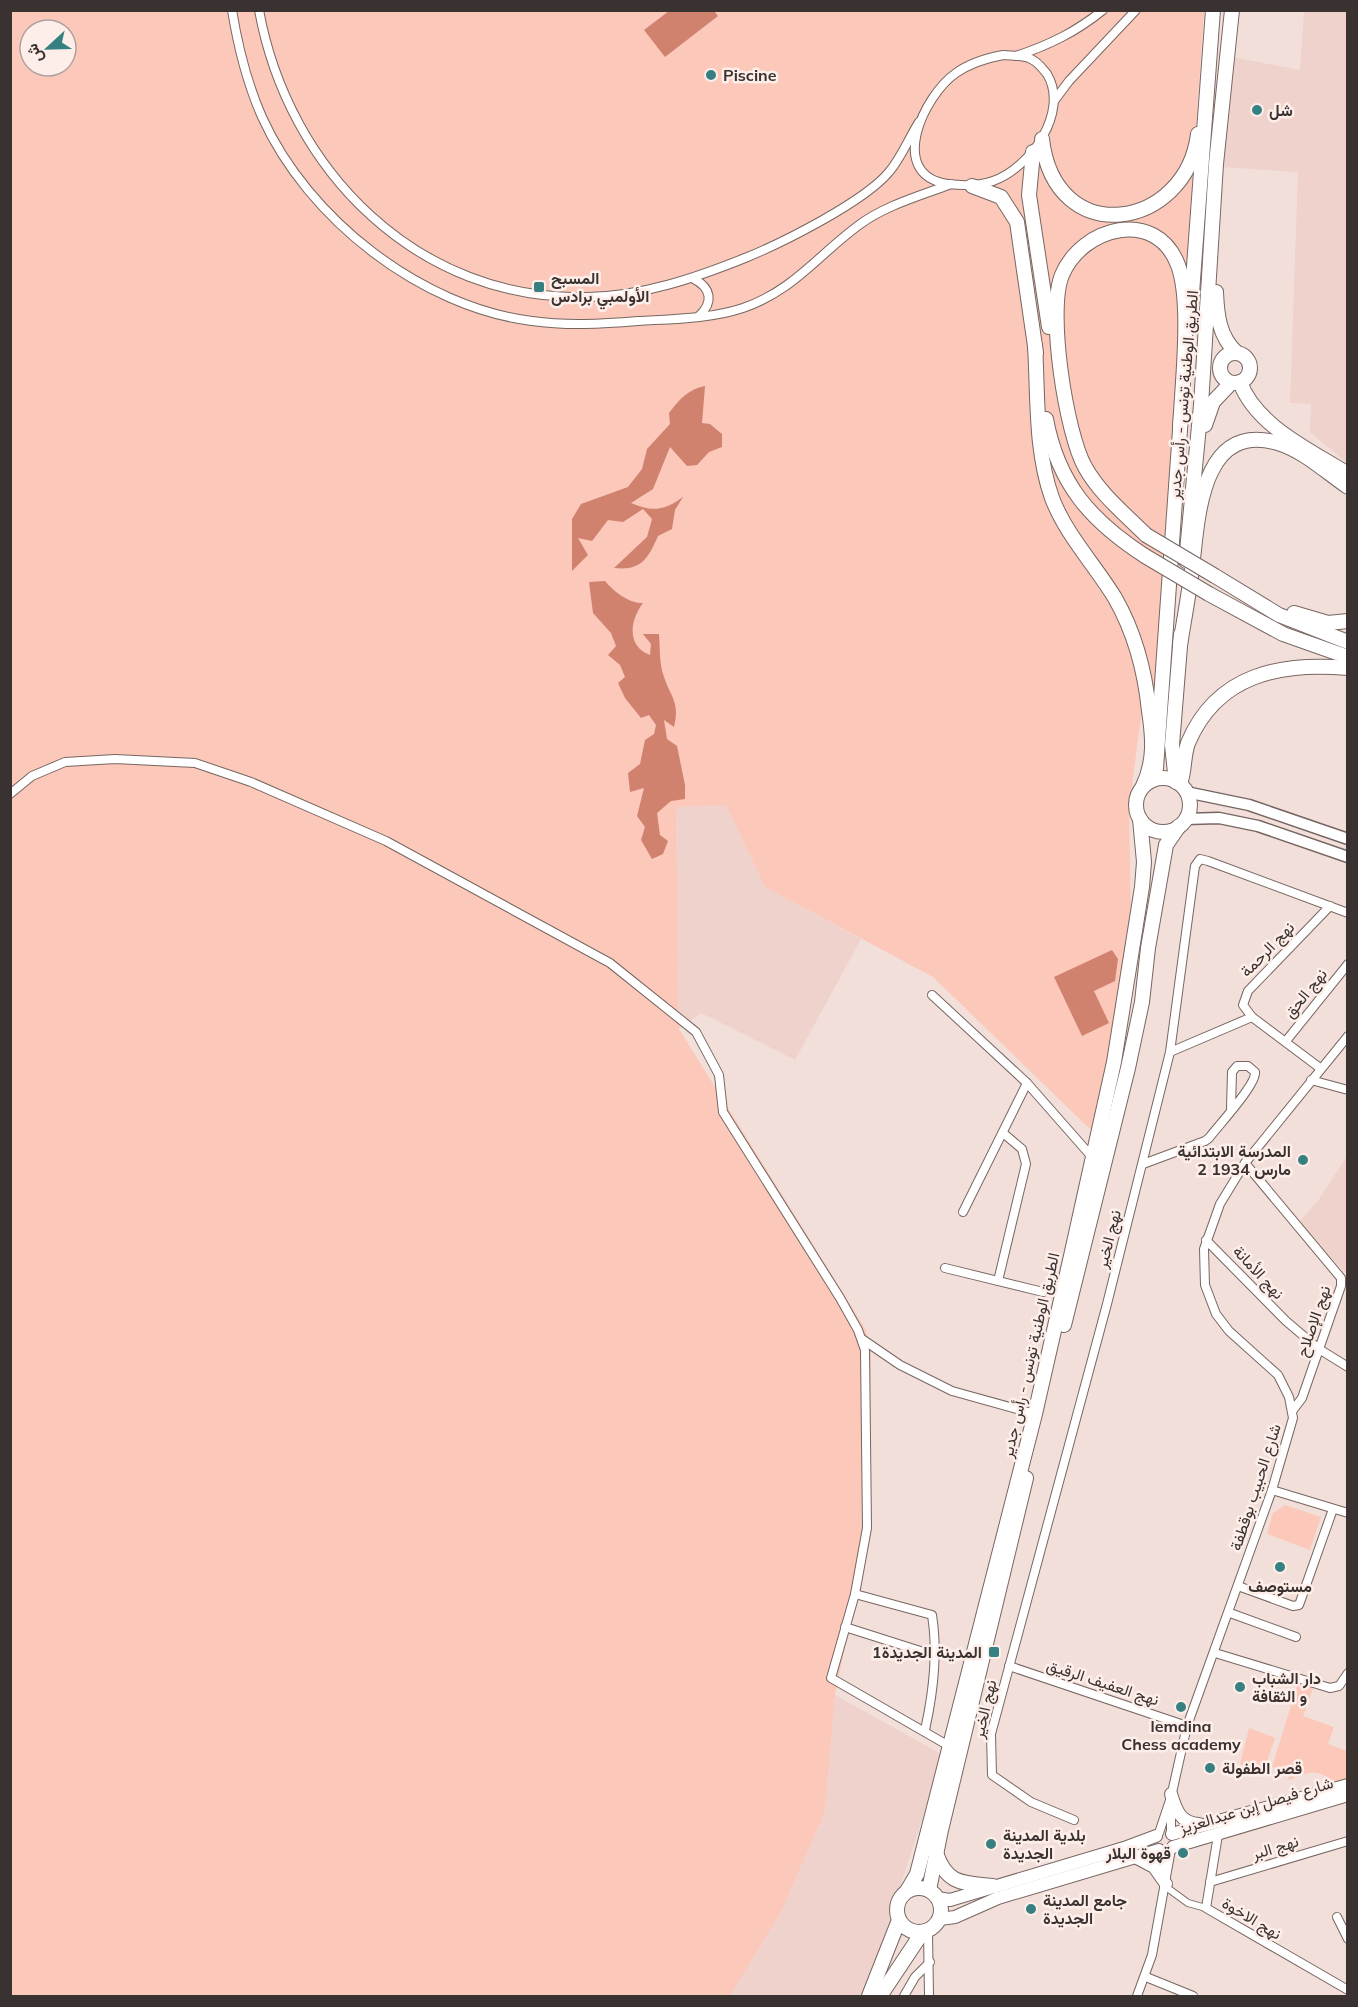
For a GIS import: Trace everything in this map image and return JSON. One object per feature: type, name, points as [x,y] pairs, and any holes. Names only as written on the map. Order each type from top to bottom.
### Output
[{"type":"main road","name":"الطريق الوطنية تونس - رأس جدير","points":[[1147,783],[1156,768],[1213,10]]},
{"type":"main road","name":"الطريق الوطنية تونس - رأس جدير","points":[[1180,786],[1172,745],[1198,441],[1212,218],[1232,10]]},
{"type":"main road","points":[[1042,139],[1044,160],[1055,183],[1075,204],[1085,209],[1110,214],[1146,207],[1176,186],[1187,168],[1197,139],[1209,63]]},
{"type":"main road","points":[[1033,152],[1029,195],[1068,445],[1077,468],[1101,501],[1118,517],[1242,593],[1300,625],[1347,642]]},
{"type":"main road","points":[[972,186],[1000,197],[1017,222],[1047,425],[1063,476],[1092,515],[1145,556],[1209,594],[1283,634],[1347,657]]},
{"type":"main road","points":[[1198,441],[1213,402],[1235,382],[1248,374],[1249,364],[1246,358],[1228,345],[1219,322],[1217,241],[1212,218]]},
{"type":"main road","points":[[1146,535],[1100,489],[1084,464],[1073,433],[1061,364],[1056,305],[1059,282],[1067,264],[1081,247],[1101,234],[1122,230],[1142,231],[1161,242],[1175,258],[1185,297],[1180,428]]},
{"type":"main road","points":[[1035,345],[1041,442],[1045,474],[1053,500],[1063,520],[1122,612],[1141,660],[1152,736],[1152,768],[1147,783],[1136,802],[1140,819],[1149,828],[1161,832],[1182,823],[1189,808],[1180,786],[1184,757],[1193,734],[1215,703],[1237,686],[1273,670],[1296,666],[1347,668]]},
{"type":"main road","points":[[1237,353],[1226,356],[1220,365],[1222,376],[1235,382],[1267,420],[1347,474]]},
{"type":"main road","points":[[1180,645],[1202,494],[1212,468],[1222,455],[1247,442],[1280,443],[1308,459],[1347,487]]},
{"type":"main road","points":[[1242,593],[1311,620],[1328,623],[1347,621]]},
{"type":"main road","points":[[1147,783],[1164,778],[1180,786]]},
{"type":"main road","name":"الطريق الوطنية تونس - رأس جدير","points":[[907,1891],[917,1874],[1035,1414],[1114,1062],[1142,887],[1144,862],[1140,819]]},
{"type":"main road","name":"الطريق الوطنية تونس - رأس جدير","points":[[933,1894],[936,1851],[1128,1068],[1142,1002],[1148,948],[1166,845],[1182,823]]},
{"type":"main road","name":"شارع فيصل إبن عبدالعزيز","points":[[933,1894],[950,1900],[1164,1834],[1347,1785]]},
{"type":"main road","name":"شارع فيصل إبن عبدالعزيز","points":[[940,1919],[955,1917],[998,1898],[1218,1835],[1347,1795]]},
{"type":"main road","points":[[1171,1796],[1181,1818],[1188,1823],[1203,1825]]},
{"type":"main road","points":[[1164,1834],[1175,1840],[1166,1850],[1154,1843],[1164,1834]]},
{"type":"main road","points":[[936,1851],[945,1873],[954,1880],[993,1886]]},
{"type":"main road","points":[[1137,1858],[1154,1867],[1166,1884]]},
{"type":"main road","points":[[869,1996],[899,1920],[898,1901],[907,1891],[914,1888],[933,1894],[941,1911],[940,1919],[925,1932],[880,1996]]},
{"type":"main road","points":[[899,1920],[909,1930],[925,1932]]},
{"type":"street","points":[[232,10],[238,44],[262,117],[285,158],[329,213],[412,279],[433,291],[481,309],[531,321],[592,325],[699,316],[740,309],[770,297],[796,280],[828,250],[876,214],[951,184]]},
{"type":"street","points":[[259,10],[274,74],[306,140],[348,196],[409,245],[450,268],[491,284],[552,296],[589,297],[641,291],[694,279],[799,233],[864,193],[889,172],[932,98],[956,73],[981,60],[1003,55],[1031,59],[1041,65],[1052,83],[1054,101]]},
{"type":"street","points":[[1016,56],[1061,39],[1079,29],[1103,10]]},
{"type":"street","points":[[919,122],[914,140],[915,155],[922,169],[933,179],[972,186],[995,180],[1033,152],[1042,139],[1054,101],[1069,81],[1136,10]]},
{"type":"street","points":[[694,279],[707,289],[710,298],[708,306],[699,316]]},
{"type":"street","points":[[10,794],[32,776],[66,762],[115,759],[195,763],[251,782],[386,841],[610,963],[696,1032],[719,1075],[723,1112],[840,1298],[862,1339],[866,1357],[867,1528],[855,1594],[831,1678],[925,1730],[949,1746]]},
{"type":"street","points":[[1180,786],[1249,805],[1347,839]]},
{"type":"street","points":[[1182,823],[1219,818],[1258,826],[1347,857]]},
{"type":"street","name":"نهج الخير","points":[[1074,1820],[1031,1802],[992,1775],[990,1749],[992,1728],[1143,1164],[1170,1052],[1198,861],[1208,861],[1347,913]]},
{"type":"street","name":"نهج الرحمة","points":[[1252,1017],[1243,1005],[1248,991],[1330,906]]},
{"type":"street","name":"نهج الحق","points":[[1286,1041],[1347,964]]},
{"type":"street","points":[[932,995],[1027,1083],[1092,1157]]},
{"type":"street","points":[[1170,1052],[1252,1017],[1320,1068]]},
{"type":"street","name":"شارع الحبيب بوقطفة","points":[[1164,1834],[1187,1726],[1230,1613],[1272,1490],[1292,1424],[1293,1410],[1278,1375],[1230,1331],[1216,1314],[1203,1271],[1206,1240],[1220,1204],[1245,1163],[1347,1036]]},
{"type":"street","points":[[1143,1164],[1202,1144],[1232,1109],[1256,1076],[1248,1066],[1237,1066],[1232,1072],[1232,1109]]},
{"type":"street","points":[[1311,1080],[1347,1090]]},
{"type":"street","points":[[963,1212],[1027,1083]]},
{"type":"street","points":[[998,1281],[1026,1164],[1020,1147],[1003,1133]]},
{"type":"street","name":"نهج الإصلاح","points":[[1245,1163],[1341,1278],[1341,1286],[1302,1398],[1293,1410]]},
{"type":"street","name":"نهج الأمانة","points":[[1206,1240],[1276,1312],[1319,1349],[1347,1367]]},
{"type":"street","points":[[945,1268],[1043,1292]]},
{"type":"street","points":[[862,1339],[900,1365],[952,1391],[1035,1414]]},
{"type":"street","points":[[1272,1490],[1347,1513]]},
{"type":"street","points":[[1238,1586],[1293,1606],[1299,1605],[1333,1509]]},
{"type":"street","points":[[855,1594],[930,1613],[933,1655],[930,1709],[925,1730]]},
{"type":"street","points":[[1230,1613],[1296,1637]]},
{"type":"street","points":[[845,1627],[933,1655]]},
{"type":"street","points":[[1215,1653],[1333,1688],[1341,1684],[1347,1673]]},
{"type":"street","name":"نهج العفيف الرقيق","points":[[1009,1666],[1187,1726]]},
{"type":"street","name":"نهج الاخوة","points":[[1218,1835],[1206,1908],[1347,1990]]},
{"type":"street","name":"نهج البر","points":[[1210,1882],[1347,1841]]},
{"type":"street","points":[[1137,1996],[1146,1977],[1166,1884],[1166,1850]]},
{"type":"street","points":[[1166,1884],[1183,1900],[1206,1908]]},
{"type":"street","points":[[1337,1917],[1347,1940]]},
{"type":"street","points":[[925,1932],[930,1962],[929,1996]]},
{"type":"street","points":[[904,1996],[915,1977],[930,1962]]},
{"type":"street","points":[[1146,1977],[1193,1996]]},
{"type":"shaded area","points":[[11,11],[1204,11],[1156,710],[1142,709],[1129,808],[1131,920],[1094,1133],[933,977],[765,887],[726,805],[676,807],[679,1029],[865,1328],[871,1348],[870,1526],[835,1695],[825,1811],[781,1912],[730,1996],[11,1996]]},
{"type":"shaded area","points":[[669,11],[714,11],[718,16],[665,57],[644,30]]},
{"type":"shaded area","points":[[1304,11],[1347,11],[1347,463],[1310,432],[1311,404],[1290,403],[1298,172],[1219,167],[1227,56],[1300,70]]},
{"type":"shaded area","points":[[705,386],[702,423],[710,424],[722,434],[722,447],[709,452],[697,465],[687,466],[670,447],[653,489],[631,503],[645,508],[658,509],[683,497],[675,510],[672,529],[658,536],[651,551],[642,562],[631,568],[614,568],[647,537],[652,519],[643,509],[623,522],[608,520],[592,541],[578,538],[588,555],[572,571],[572,519],[581,504],[628,487],[642,469],[647,449],[670,424],[669,413],[689,392]]},
{"type":"shaded area","points":[[605,581],[622,596],[643,603],[633,625],[634,639],[642,651],[650,655],[651,644],[643,634],[659,634],[662,672],[674,700],[676,719],[674,727],[664,720],[667,739],[677,746],[685,785],[685,799],[671,801],[657,813],[660,835],[668,841],[663,854],[652,859],[641,840],[645,827],[637,816],[644,788],[630,792],[628,773],[640,764],[645,740],[654,734],[656,725],[649,715],[641,718],[625,698],[618,683],[625,677],[620,665],[608,655],[616,646],[611,633],[593,613],[589,582]]},
{"type":"shaded area","points":[[726,805],[765,887],[861,939],[795,1060],[701,1013],[679,1029],[676,807]]},
{"type":"shaded area","points":[[1112,950],[1118,959],[1115,981],[1094,991],[1109,1023],[1082,1036],[1054,977]]},
{"type":"shaded area","points":[[1347,1156],[1348,1267],[1345,1272],[1298,1223],[1318,1201]]},
{"type":"shaded area","points":[[1285,1505],[1321,1517],[1310,1550],[1267,1534],[1273,1513]]},
{"type":"shaded area","points":[[1298,1683],[1313,1688],[1303,1716],[1334,1727],[1328,1744],[1347,1751],[1347,1778],[1332,1783],[1322,1774],[1312,1772],[1289,1780],[1286,1770],[1272,1767]]},
{"type":"shaded area","points":[[835,1695],[943,1755],[894,1905],[878,1971],[864,1996],[730,1996],[781,1912],[825,1811]]},
{"type":"shaded area","points":[[1249,1728],[1275,1738],[1262,1776],[1240,1764]]},
{"type":"place","name":"Piscine","points":[[711,75]]},
{"type":"place","name":"شل","points":[[1257,110]]},
{"type":"place","name":"المسبح الأولمبي برادس","points":[[539,287]]},
{"type":"place","name":"المدرسة الابتدائية 2 مارس 1934","points":[[1303,1160]]},
{"type":"place","name":"مستوصف","points":[[1280,1567]]},
{"type":"place","name":"المدينة الجديدة1","points":[[994,1652]]},
{"type":"place","name":"دار الشباب و الثقافة","points":[[1240,1687]]},
{"type":"place","name":"lemdina Chess academy","points":[[1181,1707]]},
{"type":"place","name":"قصر الطفولة","points":[[1210,1768]]},
{"type":"place","name":"بلدية المدينة الجديدة","points":[[991,1844]]},
{"type":"place","name":"قهوة البلار","points":[[1183,1853]]},
{"type":"place","name":"جامع المدينة الجديدة","points":[[1031,1909]]}]
